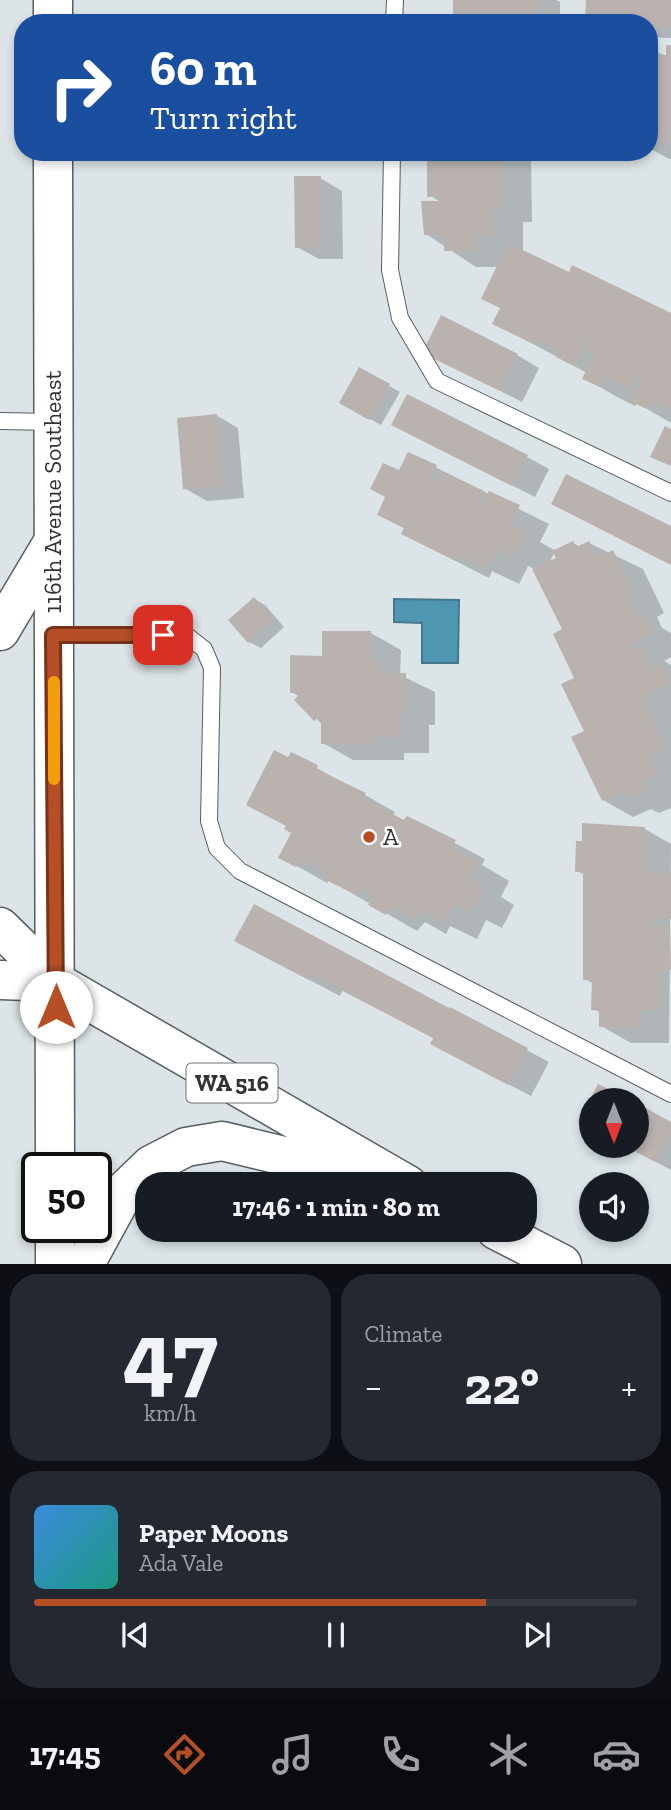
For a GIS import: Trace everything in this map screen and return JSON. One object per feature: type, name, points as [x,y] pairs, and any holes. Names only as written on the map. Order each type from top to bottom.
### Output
[{"type":"main road","name":"116th Avenue Southeast","points":[[53,161],[55,1152]]},
{"type":"main road","points":[[0,631],[53,542]]},
{"type":"main road","name":"WA 516","points":[[0,927],[56,982],[383,1172]]},
{"type":"main road","name":"WA 516","points":[[0,980],[56,982]]},
{"type":"main road","points":[[143,1172],[151,1164],[186,1147],[222,1141],[351,1172]]},
{"type":"main road","points":[[85,1264],[126,1189],[135,1180]]},
{"type":"main road","points":[[519,1242],[562,1264]]},
{"type":"main road","points":[[55,1243],[55,1264]]},
{"type":"lane","points":[[392,161],[390,270],[400,318],[437,381],[671,493]]},
{"type":"lane","points":[[0,421],[53,422]]},
{"type":"lane","points":[[53,635],[186,635],[204,649],[212,668],[209,821],[217,848],[240,871],[671,1094]]},
{"type":"water","points":[[394,599],[459,600],[458,663],[422,663],[422,623],[394,622]]},
{"type":"building","points":[[453,0],[538,0],[538,14],[453,14]]},
{"type":"building","points":[[586,0],[671,0],[671,27],[658,26],[658,14],[585,14]]},
{"type":"building","points":[[666,45],[671,45],[671,142],[658,142],[658,55],[666,55]]},
{"type":"building","points":[[427,161],[502,161],[502,205],[493,205],[494,235],[474,235],[474,251],[444,251],[444,234],[424,235],[421,201],[439,201],[438,197],[427,197]]},
{"type":"building","points":[[294,176],[321,176],[322,247],[295,248]]},
{"type":"building","points":[[508,243],[569,272],[572,265],[671,313],[671,411],[652,401],[647,409],[629,401],[641,377],[637,375],[630,390],[610,379],[604,378],[600,387],[582,379],[594,354],[587,350],[590,343],[586,341],[574,366],[556,357],[558,348],[540,341],[538,346],[492,324],[500,308],[481,299]]},
{"type":"building","points":[[441,315],[518,354],[500,391],[422,353]]},
{"type":"building","points":[[359,367],[390,384],[369,420],[339,403]]},
{"type":"building","points":[[407,394],[528,455],[512,486],[391,425]]},
{"type":"building","points":[[217,414],[223,486],[183,489],[177,418]]},
{"type":"building","points":[[665,426],[671,429],[671,466],[650,457]]},
{"type":"building","points":[[408,452],[437,465],[431,479],[436,482],[442,471],[484,491],[478,503],[482,504],[489,491],[520,505],[511,524],[526,532],[513,558],[497,550],[488,569],[462,556],[458,562],[401,534],[404,528],[377,515],[385,497],[370,489],[383,463],[399,470]]},
{"type":"building","points":[[566,474],[671,526],[671,565],[551,504]]},
{"type":"building","points":[[573,541],[576,547],[589,541],[597,558],[613,550],[635,596],[628,599],[638,620],[646,616],[654,634],[629,646],[632,651],[641,646],[653,669],[661,665],[670,683],[645,696],[649,703],[645,705],[666,748],[649,756],[658,775],[645,781],[648,788],[628,797],[624,790],[602,801],[571,737],[584,731],[561,684],[574,678],[553,634],[562,629],[532,569],[556,558],[552,551]]},
{"type":"building","points":[[254,597],[274,620],[248,643],[228,620]]},
{"type":"building","points":[[322,631],[371,631],[371,662],[381,662],[381,673],[406,673],[406,709],[400,709],[400,737],[374,737],[374,744],[321,744],[321,714],[314,721],[294,700],[301,693],[290,693],[290,655],[322,656]]},
{"type":"building","name":"A","points":[[274,750],[288,757],[291,752],[318,765],[316,769],[366,793],[363,799],[404,820],[407,816],[456,840],[452,848],[480,862],[471,879],[485,886],[472,913],[455,904],[446,923],[420,910],[416,919],[394,906],[386,915],[368,905],[373,895],[361,889],[358,896],[322,878],[325,872],[303,859],[296,867],[278,858],[291,833],[284,829],[286,826],[246,805]]},
{"type":"building","points":[[582,823],[645,827],[645,873],[671,873],[671,919],[653,919],[653,926],[670,926],[671,970],[660,970],[660,1010],[640,1010],[640,1027],[599,1027],[599,1010],[591,1010],[592,980],[583,980],[583,872],[575,872],[576,841],[582,841]]},
{"type":"building","points":[[254,904],[449,1008],[433,1038],[312,975],[309,980],[234,941]]},
{"type":"building","points":[[450,1007],[528,1048],[508,1085],[430,1044]]},
{"type":"building","points":[[649,1110],[671,1122],[671,1131],[655,1162],[648,1158]]},
{"type":"slow traffic","points":[[54,682],[54,779]]},
{"type":"place","name":"A","points":[[369,837]]},
{"type":"route","points":[[56,1007],[53,635],[163,635]]}]
